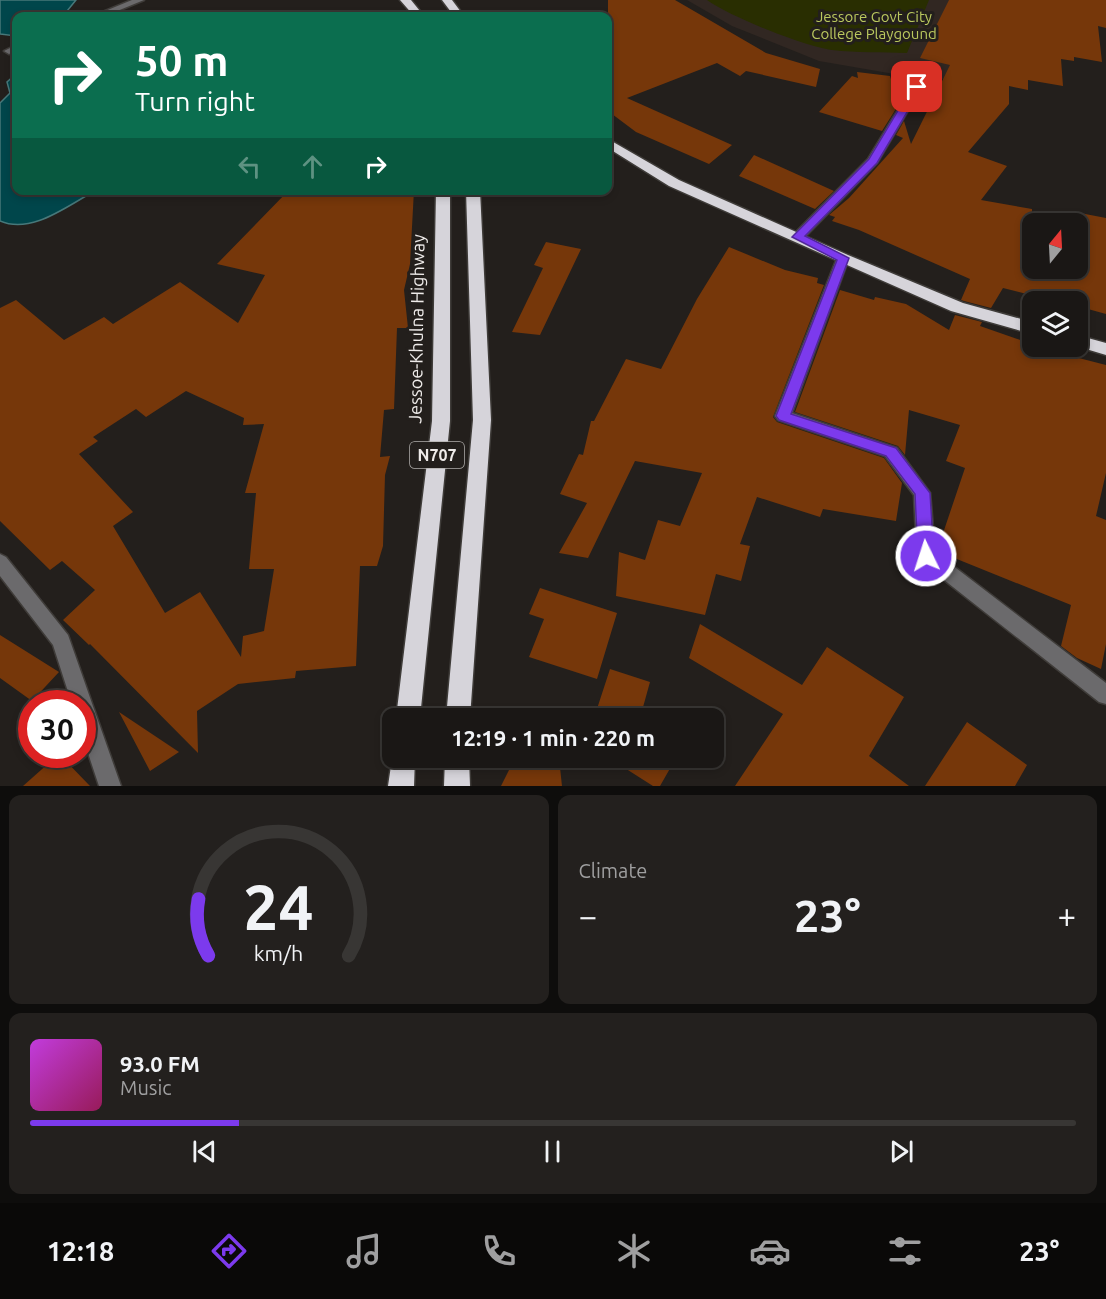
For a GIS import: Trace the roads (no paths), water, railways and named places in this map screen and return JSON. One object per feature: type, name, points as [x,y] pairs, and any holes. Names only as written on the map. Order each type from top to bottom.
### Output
[{"type":"highway","points":[[405,0],[416,12]]},
{"type":"highway","points":[[612,145],[674,183],[843,258],[957,307],[1022,325]]},
{"type":"highway","name":"Jessoe-Khulna Highway","points":[[409,708],[441,421],[443,195]]},
{"type":"highway","name":"N707","points":[[459,708],[482,420],[473,195]]},
{"type":"highway","points":[[1088,344],[1106,349]]},
{"type":"highway","points":[[401,786],[402,768]]},
{"type":"highway","points":[[457,768],[457,786]]},
{"type":"street","points":[[108,12],[140,0]]},
{"type":"street","points":[[798,237],[873,161],[917,87]]},
{"type":"street","points":[[843,258],[783,416],[891,452],[922,493],[926,556],[1106,694]]},
{"type":"street","points":[[0,562],[61,641],[77,690]]},
{"type":"street","points":[[96,745],[110,786]]},
{"type":"water","points":[[0,0],[76,0],[66,12],[12,12],[12,36],[0,34]]},
{"type":"water","points":[[12,78],[12,195],[88,195],[49,216],[25,224],[0,221],[0,103],[10,93],[7,82]]},
{"type":"park label","name":"Jessore Govt City College Playgound","points":[[874,26]]}]
